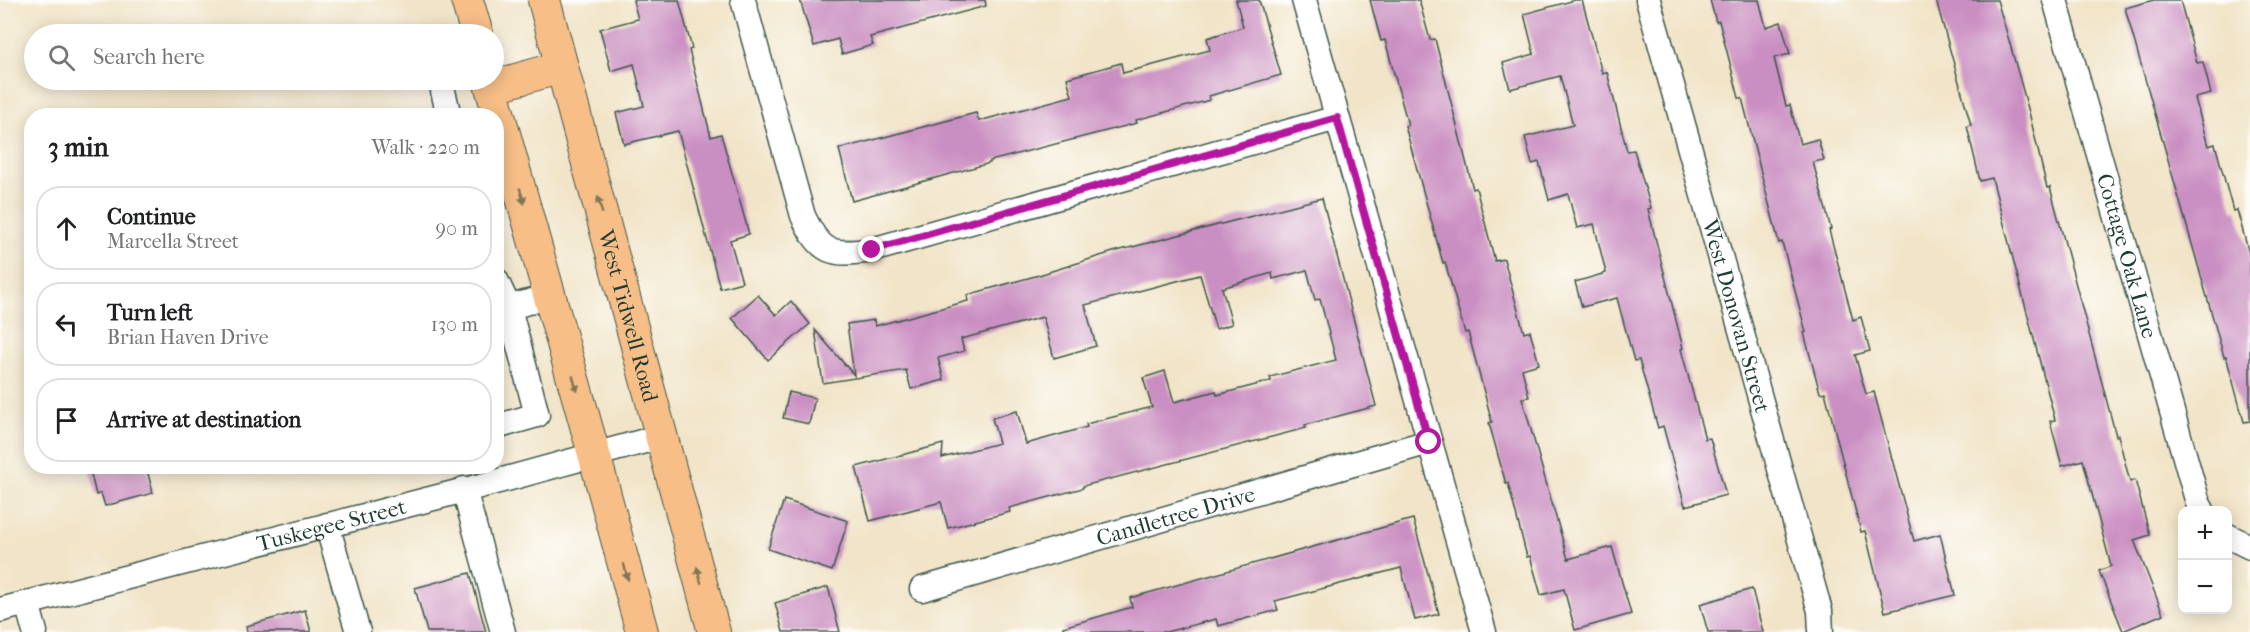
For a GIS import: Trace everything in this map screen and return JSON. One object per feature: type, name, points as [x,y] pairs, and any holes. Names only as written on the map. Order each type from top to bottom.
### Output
[{"type":"main road","points":[[467,0],[474,24]]},
{"type":"main road","name":"West Tidwell Road","points":[[544,0],[714,632]]},
{"type":"main road","points":[[504,80],[562,67]]},
{"type":"main road","points":[[492,90],[497,108]]},
{"type":"main road","points":[[504,133],[642,632]]},
{"type":"street","points":[[743,0],[803,216],[813,238],[829,251],[849,254],[872,250],[1337,118]]},
{"type":"street","points":[[1304,0],[1484,632]]},
{"type":"street","name":"West Donovan Street","points":[[1648,0],[1820,611],[1821,632]]},
{"type":"street","name":"Cottage Oak Lane","points":[[2055,0],[2200,506]]},
{"type":"street","points":[[443,91],[447,108]]},
{"type":"street","points":[[504,309],[550,296]]},
{"type":"street","points":[[504,312],[537,415],[504,425]]},
{"type":"street","name":"Tuskegee Street","points":[[0,610],[663,436]]},
{"type":"street","name":"Candletree Drive","points":[[922,589],[1429,442]]},
{"type":"street","points":[[464,489],[503,632]]},
{"type":"street","points":[[327,525],[358,632]]},
{"type":"street","points":[[2232,538],[2250,547]]},
{"type":"street","points":[[27,603],[35,632]]},
{"type":"building","points":[[633,0],[679,0],[711,137],[721,134],[749,234],[730,240],[742,282],[720,288],[678,131],[624,144],[616,113],[644,106],[634,64],[611,71],[600,29],[638,19]]},
{"type":"building","points":[[800,0],[985,0],[986,6],[870,37],[873,45],[842,54],[838,39],[814,46]]},
{"type":"building","points":[[1236,0],[1259,0],[1281,75],[1209,96],[1210,100],[1136,120],[1137,123],[990,161],[990,163],[852,201],[839,149],[976,113],[979,121],[1072,96],[1067,78],[1121,63],[1123,73],[1210,50],[1207,38],[1243,27]]},
{"type":"building","points":[[1370,0],[1419,0],[1430,40],[1435,39],[1473,189],[1476,188],[1495,261],[1504,259],[1524,333],[1530,331],[1539,364],[1522,369],[1529,397],[1522,398],[1568,559],[1612,547],[1631,614],[1575,630],[1564,589],[1541,595],[1530,556],[1527,557],[1508,483],[1506,484],[1489,423],[1492,422],[1468,332],[1465,333],[1445,262],[1443,263],[1405,126],[1408,125],[1385,40],[1381,41]]},
{"type":"building","points":[[1582,0],[1602,73],[1607,72],[1627,151],[1634,150],[1651,208],[1648,209],[1705,439],[1710,438],[1726,495],[1685,506],[1663,426],[1658,428],[1639,360],[1634,361],[1617,298],[1582,307],[1575,282],[1606,273],[1594,224],[1577,228],[1568,194],[1549,200],[1539,162],[1532,164],[1525,137],[1573,125],[1560,76],[1510,89],[1503,63],[1534,54],[1524,14]]},
{"type":"building","points":[[1710,0],[1759,0],[1766,27],[1781,22],[1790,54],[1774,58],[1786,106],[1790,105],[1800,144],[1818,139],[1824,160],[1813,162],[1831,229],[1829,230],[1853,320],[1861,317],[1870,351],[1855,355],[1866,394],[1874,392],[1914,541],[1940,534],[1955,595],[1885,612],[1865,531],[1861,532],[1825,392],[1820,393],[1804,333],[1806,332],[1782,242],[1779,243],[1742,98],[1739,98],[1719,21],[1716,22]]},
{"type":"building","points":[[1936,0],[1997,0],[2008,37],[2047,188],[2050,187],[2116,436],[2118,435],[2130,482],[2135,480],[2150,535],[2134,540],[2163,614],[2123,631],[2099,571],[2111,566],[2083,460],[2062,466],[2050,421],[2055,420],[1992,178],[1980,181],[1967,126],[1971,125]]},
{"type":"building","points":[[2154,0],[2180,0],[2197,63],[2203,62],[2211,94],[2195,98],[2208,146],[2215,144],[2233,211],[2237,210],[2250,257],[2250,421],[2244,422],[2226,356],[2224,357],[2125,8]]},
{"type":"building","points":[[1322,198],[1376,406],[1305,425],[1306,428],[1083,486],[1083,488],[1009,508],[1010,512],[948,528],[941,502],[870,521],[856,467],[943,444],[942,458],[999,443],[992,418],[1017,411],[1026,444],[1087,427],[1086,424],[1152,407],[1143,378],[1165,371],[1174,402],[1216,391],[1217,395],[1271,381],[1270,377],[1336,360],[1320,299],[1315,300],[1307,270],[1273,279],[1272,273],[1222,288],[1232,324],[1216,329],[1200,275],[1085,305],[1096,346],[1054,358],[1043,317],[961,339],[964,351],[938,358],[944,380],[911,389],[906,370],[823,383],[815,330],[854,375],[847,324],[874,320],[875,326],[968,301],[967,295],[1113,252]]},
{"type":"building","points":[[758,295],[776,315],[791,301],[810,324],[768,360],[732,318]]},
{"type":"building","points":[[789,392],[815,398],[809,424],[783,418]]},
{"type":"building","points":[[91,474],[148,474],[153,493],[105,506],[101,493],[96,495]]},
{"type":"building","points":[[784,500],[848,521],[832,571],[768,549]]},
{"type":"building","points":[[1413,519],[1439,614],[1415,620],[1401,568],[1275,601],[1278,610],[1218,626],[1216,619],[1166,632],[1064,632],[1063,627],[1132,607],[1130,598]]},
{"type":"building","points":[[470,573],[486,632],[427,632],[415,588]]},
{"type":"building","points":[[828,587],[840,632],[783,632],[775,603]]},
{"type":"building","points":[[1752,589],[1763,632],[1708,632],[1700,604]]},
{"type":"building","points":[[305,610],[311,632],[247,632],[246,626]]},
{"type":"route","points":[[872,250],[1337,118],[1429,442]]}]
